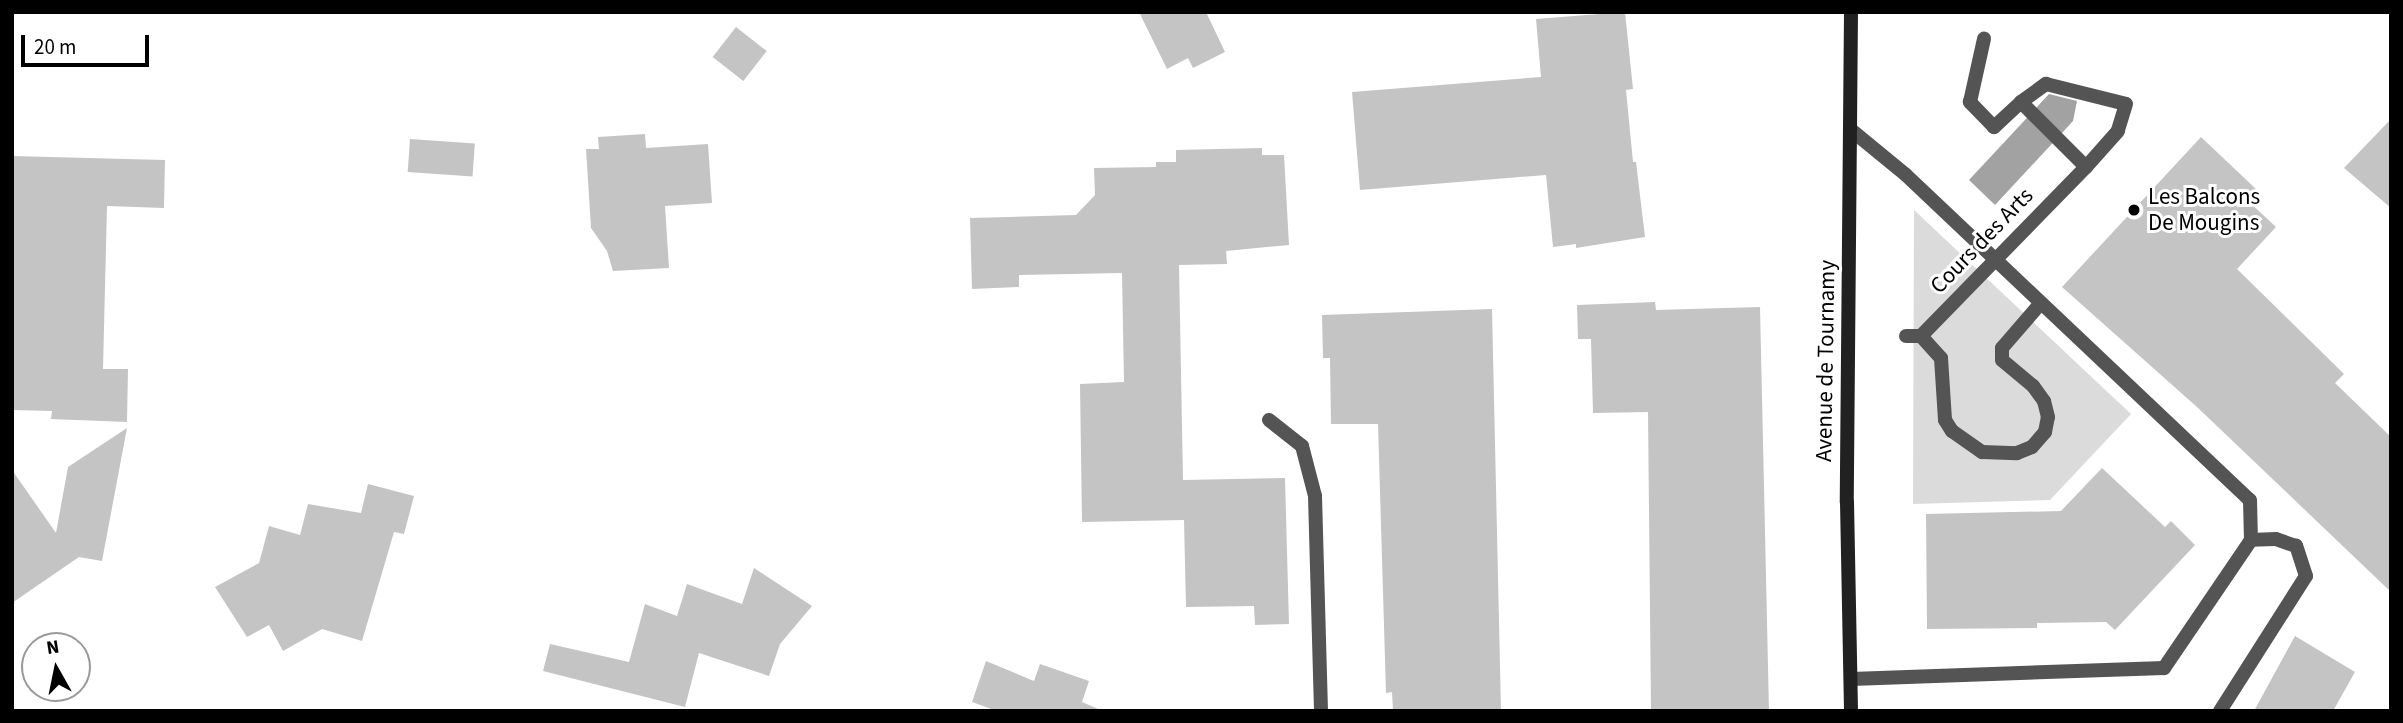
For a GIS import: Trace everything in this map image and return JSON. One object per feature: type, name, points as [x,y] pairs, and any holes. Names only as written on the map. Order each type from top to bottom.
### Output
[{"type":"main road","name":"Avenue de Tournamy","points":[[1851,12],[1851,711]]},
{"type":"street","name":"Cours des Arts","points":[[1921,336],[2118,131],[2126,104],[2046,84],[2026,106],[1994,127],[1970,102],[1984,39]]},
{"type":"street","points":[[2026,106],[2059,136],[2086,167]]},
{"type":"street","points":[[1850,129],[1906,175],[2250,500],[2251,540],[2164,668],[1851,678]]},
{"type":"street","points":[[1906,336],[1921,336],[1941,358],[1945,420],[1952,431],[1982,452],[2017,453],[2039,439],[2048,417],[2044,401],[2033,386],[2002,360],[2002,348],[2040,304]]},
{"type":"street","points":[[1269,420],[1303,446],[1315,496],[1321,711]]},
{"type":"street","points":[[2220,711],[2306,576],[2296,546],[2276,539],[2251,540]]},
{"type":"shaded area","points":[[2049,94],[2077,101],[2073,121],[1995,205],[1969,180]]},
{"type":"shaded area","points":[[1914,210],[2131,414],[2050,500],[1913,504]]},
{"type":"building","points":[[1139,12],[1206,12],[1225,52],[1193,68],[1188,58],[1167,69]]},
{"type":"building","points":[[1625,12],[1633,89],[1626,90],[1633,162],[1636,162],[1645,237],[1576,248],[1576,244],[1553,247],[1546,175],[1360,190],[1352,92],[1541,77],[1536,19]]},
{"type":"building","points":[[736,27],[767,51],[743,81],[713,57]]},
{"type":"building","points":[[2391,119],[2391,208],[2344,168]]},
{"type":"building","points":[[645,134],[646,148],[708,144],[712,203],[665,206],[669,268],[613,271],[607,251],[591,228],[586,149],[599,149],[598,137]]},
{"type":"building","points":[[2201,137],[2257,190],[2247,200],[2276,227],[2237,269],[2344,374],[2335,383],[2391,437],[2391,592],[2197,407],[2062,287]]},
{"type":"building","points":[[410,139],[475,144],[473,176],[408,172]]},
{"type":"building","points":[[1262,148],[1262,155],[1284,155],[1289,245],[1226,251],[1227,264],[1179,265],[1183,480],[1285,478],[1289,624],[1255,625],[1254,606],[1186,607],[1184,520],[1082,522],[1080,384],[1124,382],[1122,273],[1019,275],[1019,287],[972,289],[970,218],[1076,215],[1095,195],[1094,168],[1156,167],[1156,162],[1176,162],[1176,150]]},
{"type":"building","points":[[12,156],[165,160],[164,208],[107,206],[103,369],[128,369],[127,422],[51,419],[52,411],[12,410]]},
{"type":"building","points":[[1655,302],[1656,310],[1760,307],[1769,711],[1651,711],[1648,412],[1593,413],[1591,339],[1578,339],[1577,305]]},
{"type":"building","points":[[1492,309],[1501,711],[1393,711],[1392,692],[1386,693],[1378,424],[1331,424],[1330,358],[1323,358],[1322,315]]},
{"type":"building","points":[[127,428],[102,561],[79,557],[12,603],[12,470],[56,533],[68,467]]},
{"type":"building","points":[[2102,468],[2165,527],[2171,521],[2195,545],[2115,630],[2106,622],[2037,623],[2037,628],[1927,629],[1926,514],[2061,511]]},
{"type":"building","points":[[368,484],[414,496],[404,534],[394,532],[362,641],[322,629],[283,651],[269,625],[247,637],[215,587],[259,563],[269,526],[300,535],[308,504],[361,513]]},
{"type":"building","points":[[754,568],[812,606],[780,644],[769,676],[699,653],[685,707],[543,671],[550,644],[629,662],[645,604],[677,616],[687,584],[742,604]]},
{"type":"building","points":[[2295,636],[2355,672],[2333,711],[2254,711]]},
{"type":"building","points":[[986,661],[1034,681],[1040,664],[1089,681],[1082,702],[1103,711],[997,711],[972,702]]},
{"type":"place","name":"Les Balcons De Mougins","points":[[2134,210]]}]
